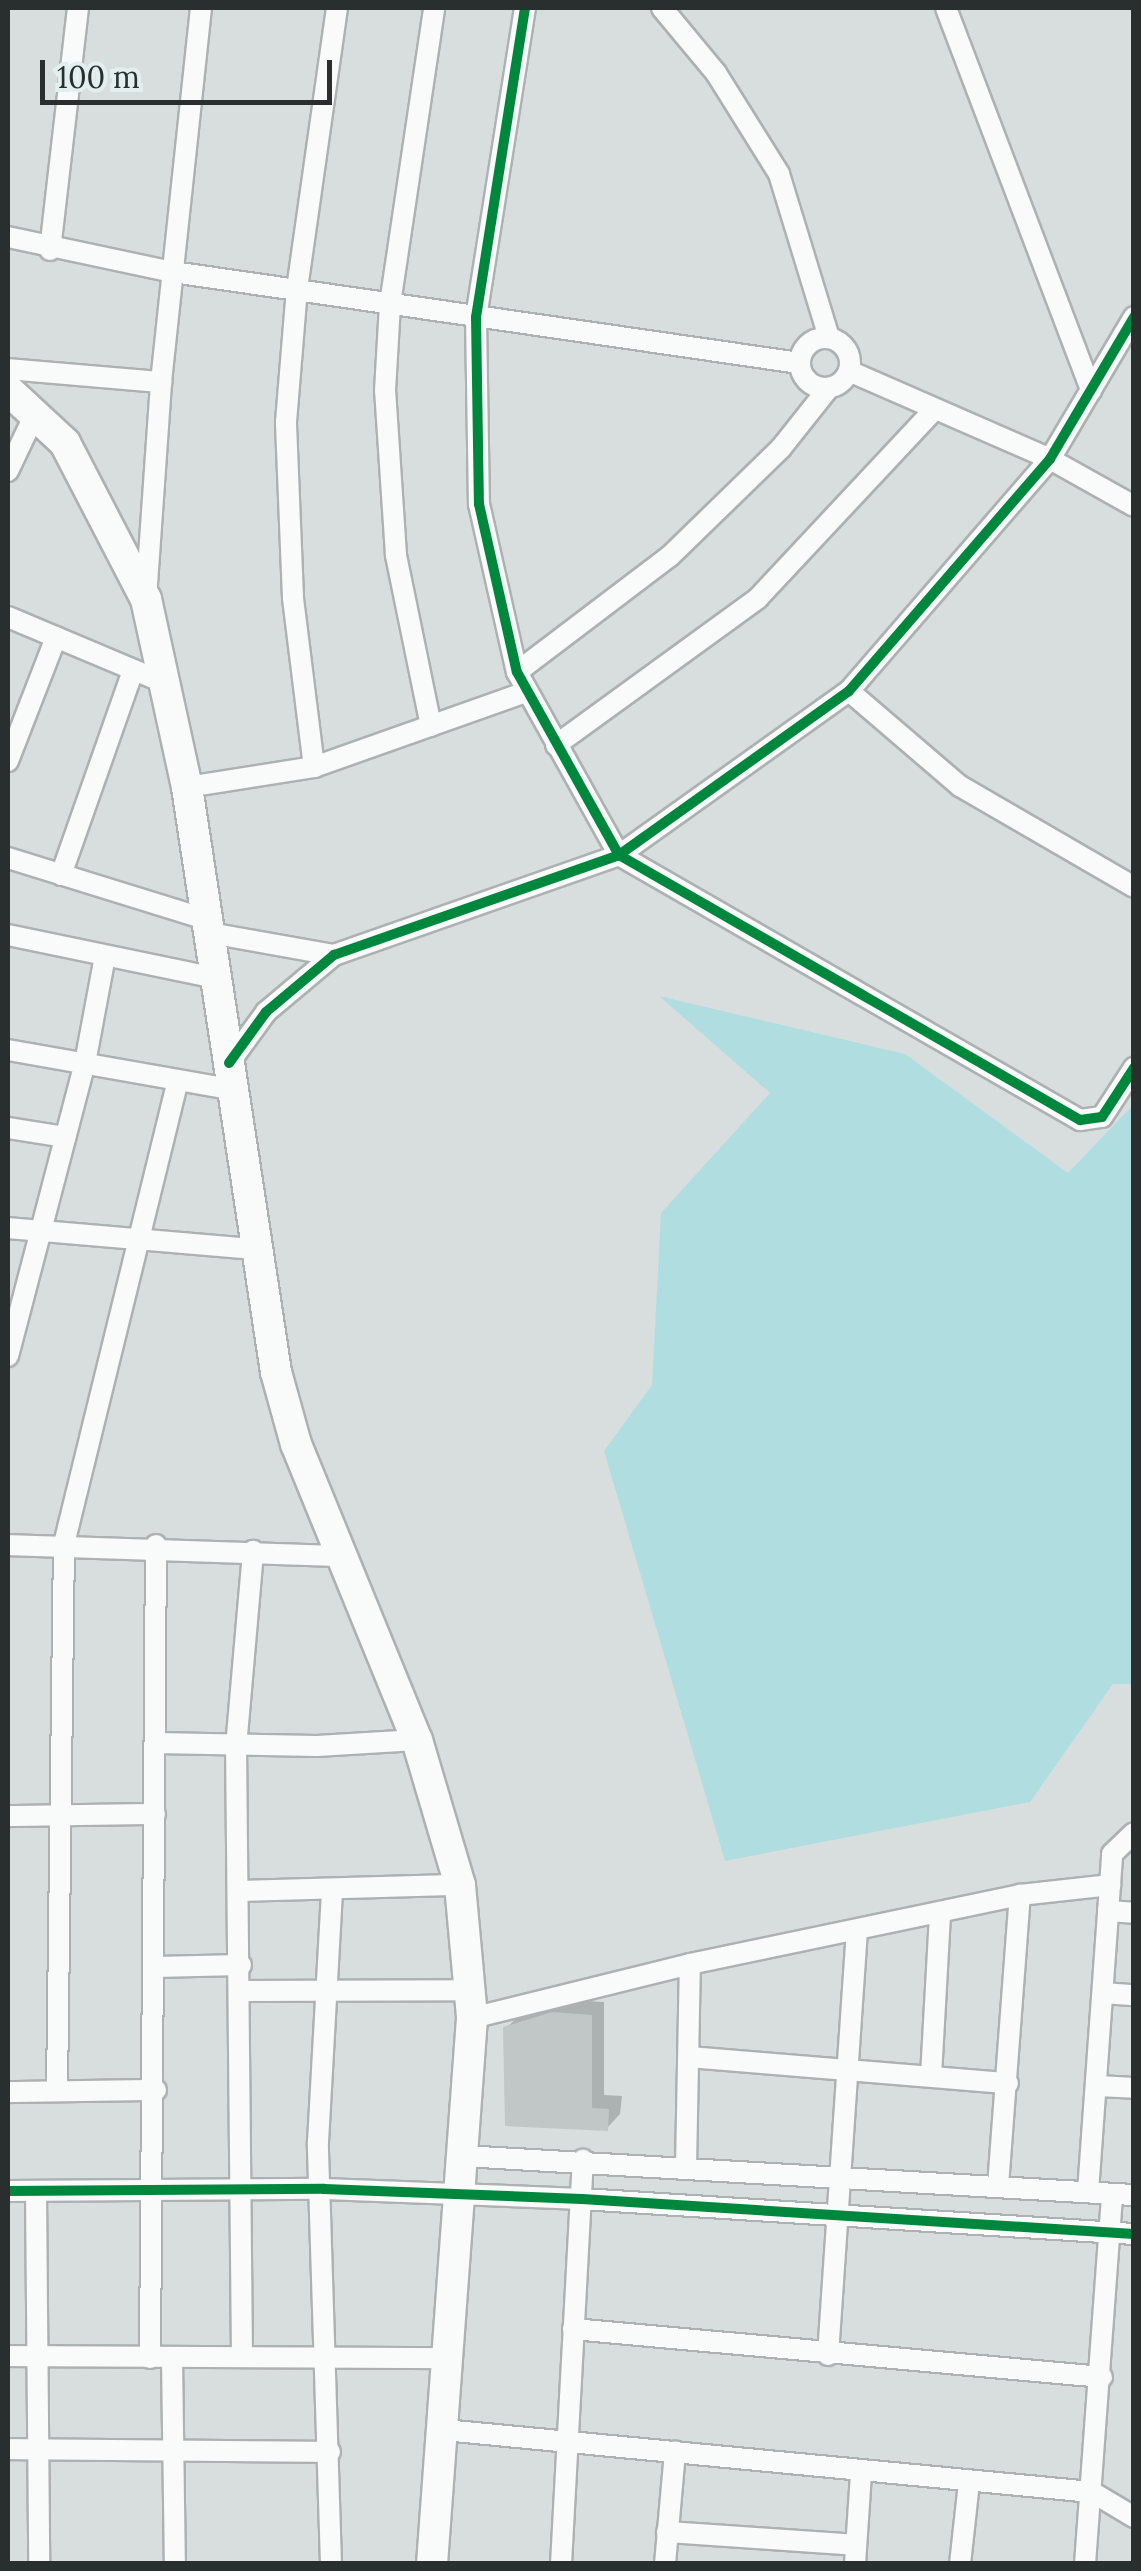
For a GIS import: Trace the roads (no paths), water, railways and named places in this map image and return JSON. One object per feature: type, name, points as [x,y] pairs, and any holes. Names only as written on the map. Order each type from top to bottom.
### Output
[{"type":"main road","points":[[8,390],[65,443],[105,511],[146,599],[187,787],[253,1249],[284,1407],[417,1740],[460,1884],[471,2004],[450,2358],[432,2564]]},
{"type":"street","points":[[50,250],[78,8]]},
{"type":"street","points":[[146,599],[161,382],[201,8]]},
{"type":"street","points":[[314,767],[286,492],[297,289],[336,8]]},
{"type":"street","points":[[431,726],[387,478],[390,304],[434,8]]},
{"type":"street","points":[[525,8],[476,317],[479,504],[517,672],[619,855],[1080,1120],[1102,1117],[1134,1068]]},
{"type":"street","points":[[662,8],[716,73],[779,174],[829,338]]},
{"type":"street","points":[[946,8],[1091,390]]},
{"type":"street","points":[[8,238],[50,250],[173,272],[799,362]]},
{"type":"street","points":[[8,1050],[178,1080],[231,1077],[266,1012],[334,955],[619,855],[849,690],[1050,459],[1134,317]]},
{"type":"street","points":[[799,362],[815,340],[829,338],[842,344],[849,371]]},
{"type":"street","points":[[799,362],[814,386],[828,389]]},
{"type":"street","points":[[8,369],[161,382]]},
{"type":"street","points":[[517,672],[670,556],[781,448],[828,389],[849,371]]},
{"type":"street","points":[[849,371],[1050,459],[1134,506]]},
{"type":"street","points":[[556,745],[672,668],[758,598],[935,409]]},
{"type":"street","points":[[8,471],[36,412]]},
{"type":"street","points":[[8,617],[165,683]]},
{"type":"street","points":[[8,761],[56,637]]},
{"type":"street","points":[[62,875],[133,670]]},
{"type":"street","points":[[849,690],[960,786],[1134,886]]},
{"type":"street","points":[[187,787],[314,767],[526,692]]},
{"type":"street","points":[[8,858],[209,926],[334,955]]},
{"type":"street","points":[[8,935],[216,978]]},
{"type":"street","points":[[8,1356],[12,1315],[40,1231],[85,1062],[106,956]]},
{"type":"street","points":[[58,2091],[64,1544],[178,1080]]},
{"type":"street","points":[[8,1128],[65,1137]]},
{"type":"street","points":[[8,1228],[253,1249]]},
{"type":"street","points":[[8,1546],[156,1546],[342,1556]]},
{"type":"street","points":[[156,1546],[155,2191],[161,2358],[176,2450],[175,2564]]},
{"type":"street","points":[[242,2357],[242,1990],[236,1747],[253,1551]]},
{"type":"street","points":[[155,1743],[236,1747],[417,1740]]},
{"type":"street","points":[[8,1816],[155,1814]]},
{"type":"street","points":[[1088,2192],[1112,1854],[1134,1833]]},
{"type":"street","points":[[240,1890],[460,1884]]},
{"type":"street","points":[[242,1990],[330,1988],[471,2004],[857,1931],[1020,1895],[1110,1885]]},
{"type":"street","points":[[331,2564],[324,2189],[318,2142],[330,1988],[332,1890]]},
{"type":"street","points":[[998,2186],[1020,1895]]},
{"type":"street","points":[[1108,1911],[1134,1913]]},
{"type":"street","points":[[931,2076],[940,1913]]},
{"type":"street","points":[[828,2355],[857,1931]]},
{"type":"street","points":[[686,2167],[690,1964]]},
{"type":"street","points":[[156,1967],[241,1965]]},
{"type":"street","points":[[1103,1993],[1134,1996]]},
{"type":"street","points":[[689,2057],[1008,2083]]},
{"type":"street","points":[[1098,2086],[1134,2088]]},
{"type":"street","points":[[8,2092],[156,2090]]},
{"type":"street","points":[[463,2156],[1123,2194],[1111,2233],[1085,2564]]},
{"type":"street","points":[[561,2564],[583,2160]]},
{"type":"street","points":[[8,2191],[243,2193],[324,2189],[582,2199],[1134,2234]]},
{"type":"street","points":[[36,2192],[39,2564]]},
{"type":"street","points":[[574,2330],[1102,2377]]},
{"type":"street","points":[[8,2356],[450,2358]]},
{"type":"street","points":[[444,2430],[1092,2492],[1134,2516]]},
{"type":"street","points":[[8,2449],[330,2452]]},
{"type":"street","points":[[664,2564],[675,2450]]},
{"type":"street","points":[[667,2532],[856,2554],[862,2473]]},
{"type":"street","points":[[960,2564],[968,2482]]}]
